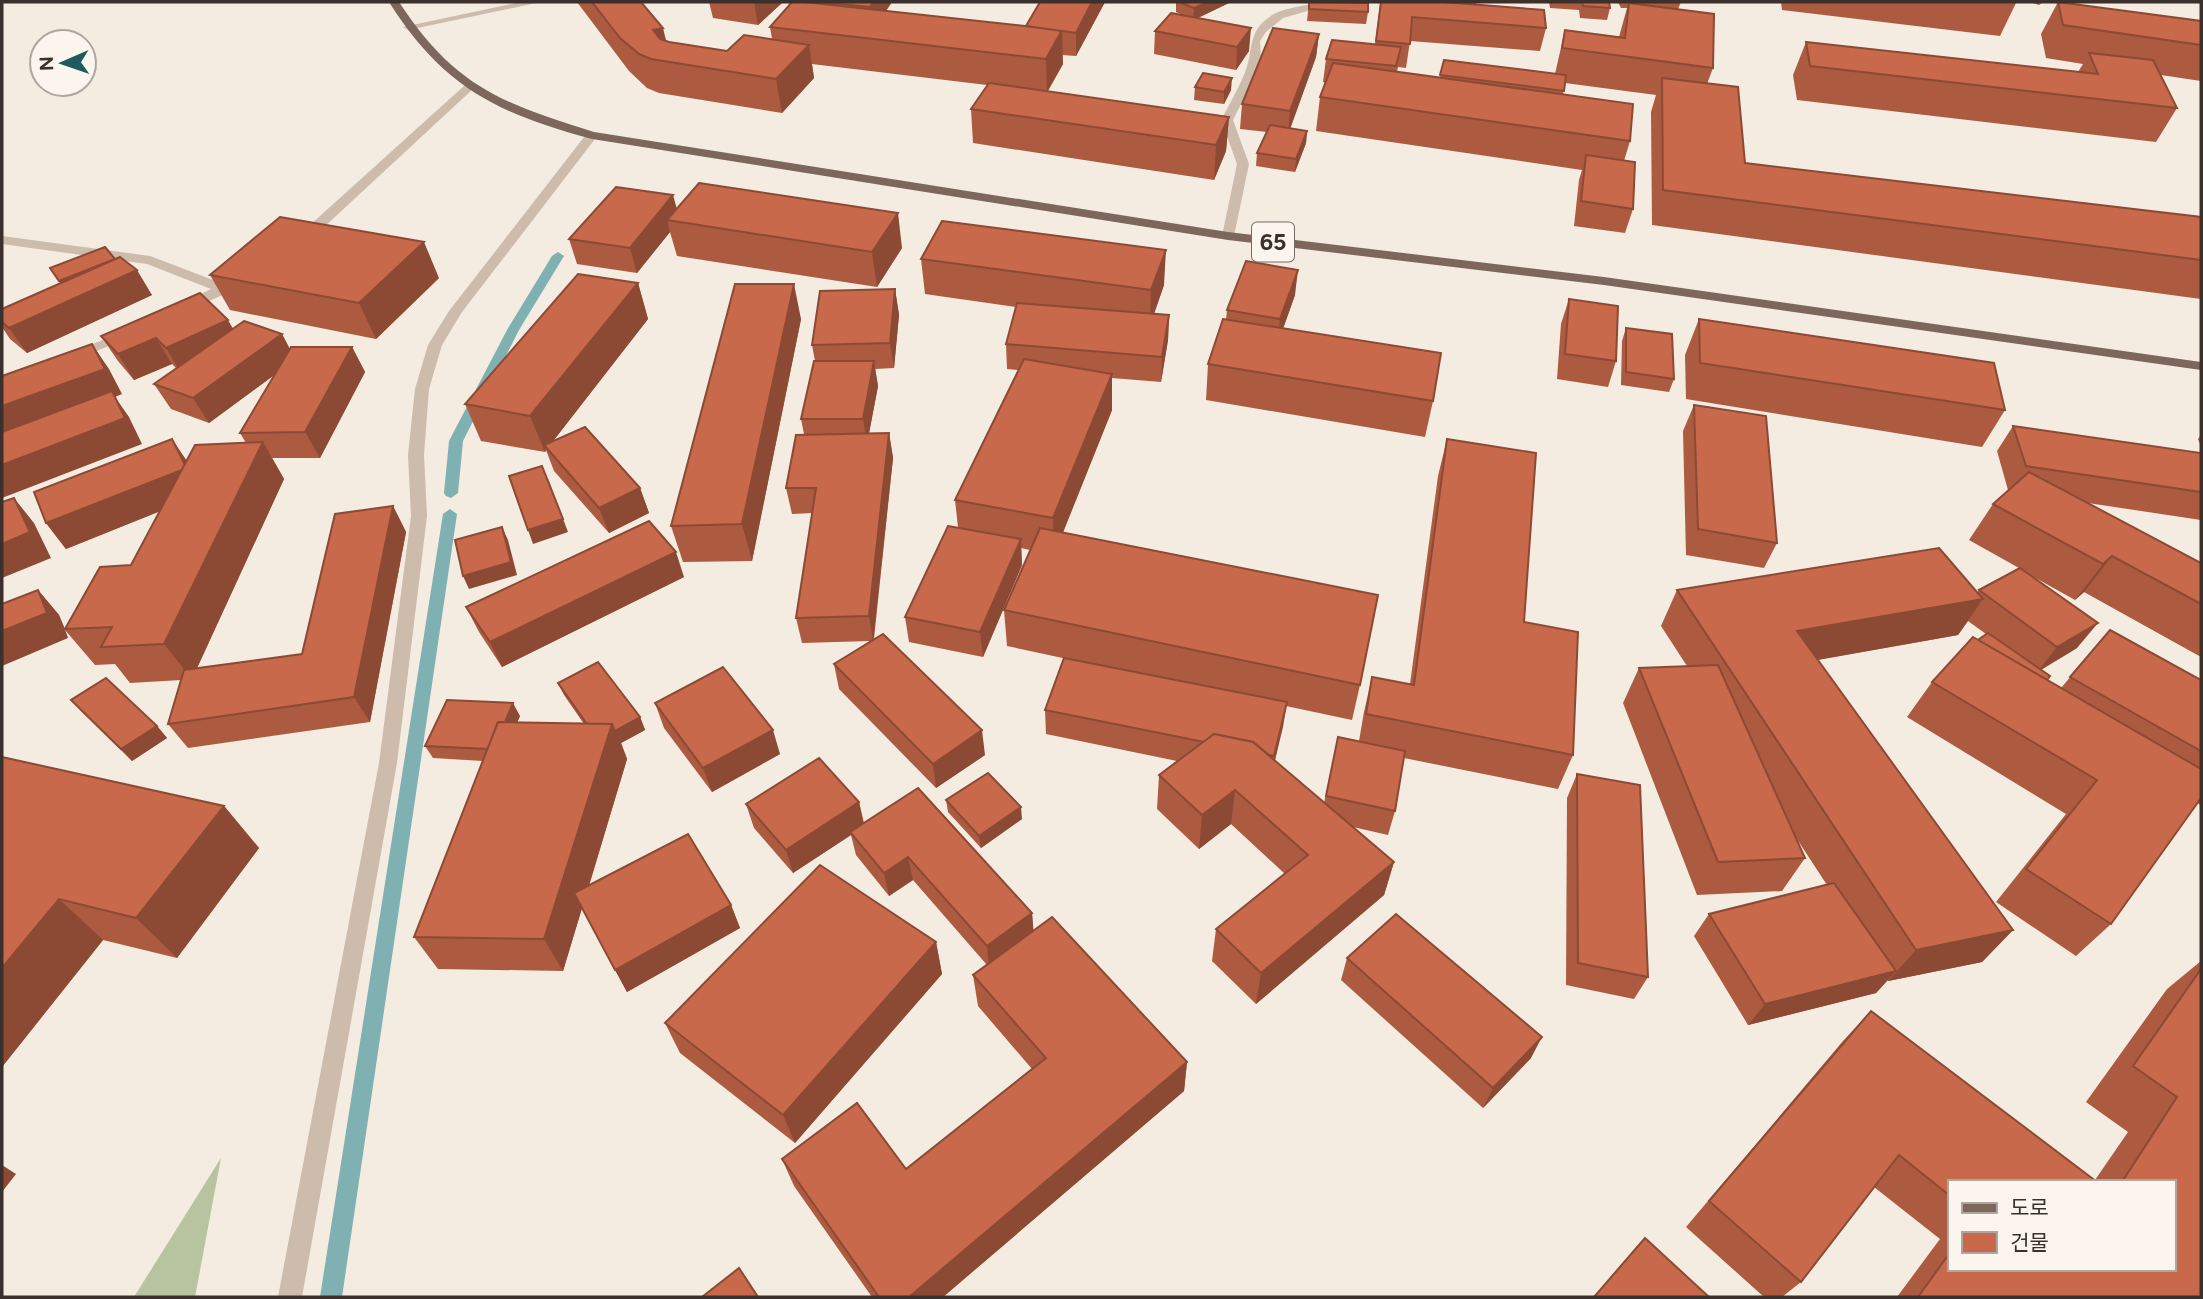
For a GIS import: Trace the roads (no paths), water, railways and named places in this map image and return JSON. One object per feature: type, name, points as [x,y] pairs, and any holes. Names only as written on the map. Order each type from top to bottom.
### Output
[{"type":"main road","name":"65","points":[[394,2],[423,47],[468,88],[522,113],[592,135],[1228,236],[1604,281],[2201,366]]},
{"type":"street","points":[[408,27],[536,2]]},
{"type":"street","points":[[1228,236],[1243,164],[1227,120],[1250,74],[1255,57],[1255,41],[1262,30],[1279,16],[1334,2]]},
{"type":"street","points":[[289,248],[316,230],[468,88]]},
{"type":"street","points":[[290,1297],[388,763],[419,516],[416,455],[422,389],[435,345],[456,311],[592,135]]},
{"type":"street","points":[[2,240],[150,260],[224,289]]},
{"type":"street","points":[[170,315],[247,275]]},
{"type":"street","points":[[60,360],[134,331]]},
{"type":"waterway","points":[[451,493],[456,441],[513,330],[558,256]]},
{"type":"waterway","points":[[331,1297],[450,514]]}]
